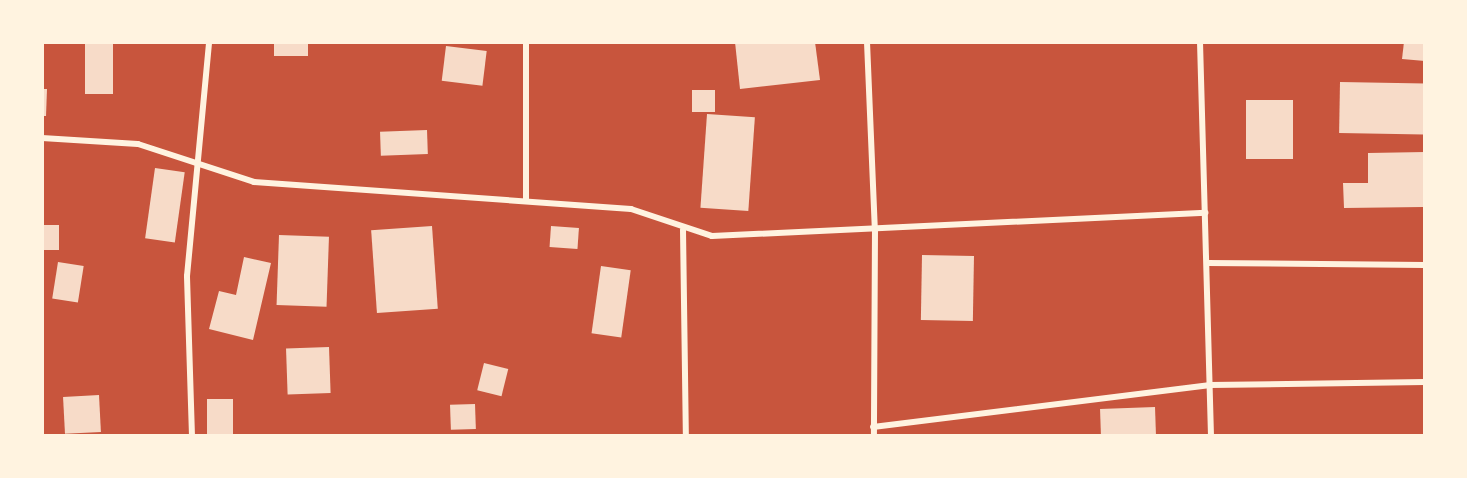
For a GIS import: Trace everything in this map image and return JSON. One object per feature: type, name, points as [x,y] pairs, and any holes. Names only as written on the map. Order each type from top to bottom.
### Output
[{"type":"street","points":[[192,436],[187,276],[209,42]]},
{"type":"street","points":[[526,42],[526,201]]},
{"type":"street","points":[[867,42],[875,229],[874,436]]},
{"type":"street","points":[[1200,42],[1211,436]]},
{"type":"street","points":[[42,138],[138,144],[254,183],[631,209],[666,218],[683,230],[712,236],[1205,213]]},
{"type":"street","points":[[683,230],[686,436]]},
{"type":"street","points":[[1206,263],[1425,265]]},
{"type":"street","points":[[873,426],[1210,385],[1425,382]]},
{"type":"building","points":[[85,42],[113,42],[113,94],[85,94]]},
{"type":"building","points":[[274,42],[308,42],[308,56],[274,56]]},
{"type":"building","points":[[735,42],[815,42],[820,80],[740,89]]},
{"type":"building","points":[[1404,42],[1425,42],[1425,61],[1402,59]]},
{"type":"building","points":[[446,46],[487,51],[482,86],[442,81]]},
{"type":"building","points":[[1340,82],[1425,83],[1424,134],[1339,133]]},
{"type":"building","points":[[42,89],[47,89],[46,116],[42,116]]},
{"type":"building","points":[[692,90],[715,90],[715,112],[692,112]]},
{"type":"building","points":[[1246,100],[1293,100],[1293,159],[1246,159]]},
{"type":"building","points":[[707,114],[755,117],[748,211],[700,208]]},
{"type":"building","points":[[427,130],[428,154],[381,156],[380,132]]},
{"type":"building","points":[[1425,152],[1423,207],[1344,208],[1343,183],[1368,183],[1368,153]]},
{"type":"building","points":[[155,168],[185,172],[175,242],[145,238]]},
{"type":"building","points":[[42,225],[59,225],[59,250],[42,250]]},
{"type":"building","points":[[432,226],[438,309],[377,313],[371,230]]},
{"type":"building","points":[[551,226],[579,228],[577,249],[550,247]]},
{"type":"building","points":[[279,235],[329,237],[327,307],[277,305]]},
{"type":"building","points":[[922,255],[974,256],[973,321],[921,320]]},
{"type":"building","points":[[244,257],[271,263],[253,340],[209,329],[219,291],[236,295]]},
{"type":"building","points":[[58,262],[84,266],[78,303],[52,299]]},
{"type":"building","points":[[601,266],[631,270],[621,338],[592,333]]},
{"type":"building","points":[[329,347],[331,393],[288,394],[286,349]]},
{"type":"building","points":[[484,363],[508,369],[501,396],[477,390]]},
{"type":"building","points":[[99,395],[101,432],[65,434],[63,397]]},
{"type":"building","points":[[207,399],[233,399],[233,436],[207,436]]},
{"type":"building","points":[[475,404],[476,429],[451,430],[450,405]]},
{"type":"building","points":[[1155,407],[1156,436],[1101,436],[1100,409]]}]
